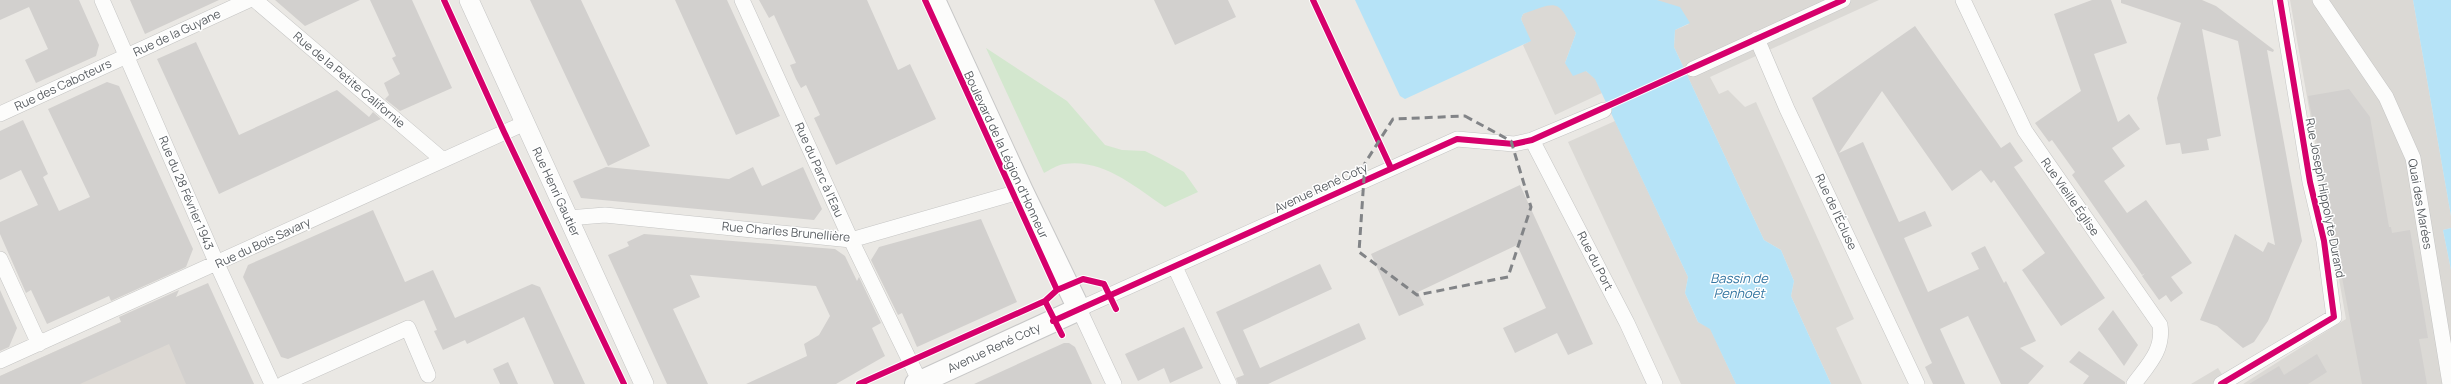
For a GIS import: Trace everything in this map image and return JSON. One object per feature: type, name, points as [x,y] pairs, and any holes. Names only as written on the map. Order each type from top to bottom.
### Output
[{"type":"main road","name":"Boulevard de la Légion d'Honneur","points":[[934,0],[1022,191],[1079,309]]},
{"type":"main road","name":"Avenue René Coty","points":[[919,383],[1079,309]]},
{"type":"street","name":"Rue du 28 Février 1943","points":[[102,0],[217,264],[272,384]]},
{"type":"street","name":"Rue de la Guyane","points":[[127,56],[249,0]]},
{"type":"street","name":"Rue de la Petite Californie","points":[[254,0],[443,160]]},
{"type":"street","name":"Rue Henri Gautier","points":[[469,0],[644,384]]},
{"type":"street","name":"Rue du Parc à l'Eau","points":[[742,0],[851,240],[919,383]]},
{"type":"street","points":[[1693,69],[1843,0]]},
{"type":"street","name":"Rue Vieille Église","points":[[1964,0],[2025,131],[2160,325],[2162,337],[2156,353],[2134,384]]},
{"type":"street","name":"Rue Joseph Hippolyte Durand","points":[[2221,384],[2334,317],[2324,241],[2310,182],[2280,0]]},
{"type":"street","name":"Quai des Marées","points":[[2320,0],[2386,97],[2413,158],[2450,384]]},
{"type":"street","name":"Rue de l'Écluse","points":[[1757,39],[1787,109],[1916,384]]},
{"type":"street","name":"Rue des Caboteurs","points":[[0,114],[127,56]]},
{"type":"street","name":"Avenue René Coty","points":[[1079,309],[1457,140],[1514,144],[1532,140],[1604,110]]},
{"type":"street","name":"Rue du Bois Savary","points":[[0,361],[217,264],[525,123]]},
{"type":"street","name":"Rue du Port","points":[[1532,140],[1627,323],[1655,384]]},
{"type":"street","name":"Rue Charles Brunellière","points":[[568,218],[605,215],[851,240],[1022,191]]},
{"type":"street","points":[[0,260],[39,344]]},
{"type":"street","points":[[1175,267],[1229,384]]},
{"type":"street","points":[[1079,309],[1114,384]]},
{"type":"street","points":[[283,384],[408,328],[428,375]]},
{"type":"highlighted area","points":[[1465,116],[1511,141],[1531,207],[1508,277],[1417,295],[1359,252],[1365,163],[1393,119]]},
{"type":"shaded area","points":[[1657,0],[1879,0],[1710,77],[1719,94],[1728,90],[1745,107],[1756,102],[1854,319],[1836,328],[1862,384],[1831,384],[1791,296],[1794,281],[1781,250],[1764,240],[1674,47],[1675,30],[1689,24]]},
{"type":"shaded area","points":[[2290,0],[2413,0],[2451,216],[2451,228],[2443,230],[2451,270],[2451,384],[2243,384],[2346,319]]},
{"type":"shaded area","points":[[1549,1],[1555,1],[1562,7],[1576,33],[1565,63],[1586,71],[1595,78],[1602,93],[1555,115],[1523,45],[1530,41],[1521,19],[1523,14]]},
{"type":"shaded area","points":[[1615,121],[1688,277],[1685,293],[1698,322],[1710,328],[1736,384],[1681,384],[1568,142]]},
{"type":"shaded area","points":[[181,295],[254,384],[0,384],[0,376]]},
{"type":"shaded area","points":[[2218,368],[2228,384],[2191,384]]},
{"type":"green space","points":[[986,48],[1067,101],[1105,145],[1122,150],[1145,151],[1161,159],[1184,172],[1198,192],[1165,207],[1118,176],[1092,165],[1078,163],[1064,164],[1056,166],[1044,173]]},
{"type":"water","name":"Bassin de Penhoët","points":[[1355,0],[1657,0],[1680,7],[1690,23],[1675,30],[1674,47],[1764,240],[1781,250],[1794,281],[1791,296],[1831,384],[1736,384],[1710,329],[1698,322],[1685,293],[1688,277],[1595,79],[1586,71],[1573,76],[1565,63],[1576,33],[1561,9],[1551,5],[1523,14],[1521,19],[1531,41],[1405,99],[1400,96]]},
{"type":"water","points":[[2413,0],[2451,0],[2451,216]]},
{"type":"water","points":[[2451,228],[2451,270],[2443,230]]},
{"type":"building","points":[[0,0],[79,0],[99,45],[96,56],[36,83],[25,60],[48,49],[29,7],[0,20]]},
{"type":"building","points":[[130,0],[219,0],[145,34]]},
{"type":"building","points":[[275,0],[360,0],[305,26]]},
{"type":"building","points":[[370,0],[412,0],[452,88],[400,111],[385,99],[389,95],[384,83],[400,74],[392,58],[396,56]]},
{"type":"building","points":[[530,0],[581,0],[650,146],[608,166]]},
{"type":"building","points":[[675,0],[727,0],[780,116],[736,135]]},
{"type":"building","points":[[759,0],[867,0],[898,70],[910,64],[936,119],[836,165],[814,118],[820,115],[806,85],[801,88],[790,65],[796,63],[774,15],[769,18]]},
{"type":"building","points":[[1154,0],[1228,0],[1236,17],[1175,45]]},
{"type":"building","points":[[2092,0],[2111,0],[2127,43],[2094,54],[2118,122],[2129,114],[2140,129],[2112,148],[2125,166],[2104,181],[2127,213],[2146,200],[2192,263],[2171,277],[2183,293],[2171,302],[2166,295],[2159,300],[2142,276],[2145,273],[2142,275],[2072,175],[2075,172],[2052,140],[2049,142],[2035,123],[2081,91],[2054,14]]},
{"type":"building","points":[[2121,0],[2202,0],[2216,6],[2274,50],[2273,52],[2267,50],[2302,241],[2268,321],[2254,342],[2243,348],[2217,326],[2200,320],[2235,234],[2263,252],[2268,242],[2275,245],[2238,41],[2202,29],[2221,136],[2207,139],[2209,150],[2182,154],[2180,143],[2166,145],[2157,98],[2181,23],[2121,3]]},
{"type":"building","points":[[1915,26],[2001,148],[2010,142],[2023,161],[2014,167],[2105,298],[2061,326],[2022,270],[2045,253],[1994,180],[1991,183],[1981,170],[1952,191],[1882,91],[1839,153],[1863,142],[1899,222],[1925,211],[1932,226],[1904,238],[1928,292],[1979,269],[1971,253],[1985,246],[2004,283],[2006,281],[2036,341],[2020,348],[2044,366],[2028,384],[2001,384],[1968,316],[1940,329],[1965,384],[1933,384],[1925,367],[1932,363],[1812,98]]},
{"type":"building","points":[[196,42],[239,135],[337,90],[369,117],[373,112],[381,119],[219,194],[157,59]]},
{"type":"building","points":[[107,82],[119,86],[193,249],[186,267],[111,301],[109,296],[47,324],[31,290],[26,293],[0,234],[0,222],[38,205],[21,170],[0,180],[0,131],[23,120],[48,174],[43,177],[59,211],[90,197],[48,109]]},
{"type":"building","points":[[2349,89],[2370,117],[2389,227],[2391,227],[2392,233],[2410,230],[2428,338],[2419,339],[2427,384],[2362,384],[2308,96]]},
{"type":"building","points":[[606,167],[729,179],[753,167],[762,186],[803,167],[822,209],[814,220],[581,198],[573,181]]},
{"type":"building","points":[[1520,185],[1593,344],[1568,355],[1557,333],[1515,353],[1503,328],[1546,308],[1517,245],[1418,292],[1424,305],[1399,316],[1371,254]]},
{"type":"building","points":[[373,210],[405,282],[433,270],[455,318],[532,284],[540,287],[585,384],[554,384],[524,317],[467,344],[465,340],[443,350],[434,331],[437,330],[424,300],[288,359],[281,357],[243,277],[248,265]]},
{"type":"building","points":[[981,219],[1017,302],[917,347],[902,313],[898,315],[871,260],[879,247]]},
{"type":"building","points":[[644,234],[835,249],[845,256],[857,281],[859,277],[881,323],[872,328],[885,356],[836,384],[746,384],[807,356],[804,344],[819,335],[830,316],[816,286],[690,275],[700,297],[673,309],[708,384],[667,384],[608,255],[629,246],[627,242]]},
{"type":"building","points":[[1320,264],[1332,289],[1243,330],[1260,368],[1359,323],[1366,339],[1268,384],[1238,384],[1236,378],[1244,375],[1216,312]]},
{"type":"building","points":[[208,283],[254,384],[186,384],[169,344],[80,384],[0,384],[0,376],[121,322],[119,317],[179,290],[176,297]]},
{"type":"building","points":[[0,290],[17,328],[9,347],[0,351]]},
{"type":"building","points":[[2113,310],[2138,345],[2124,366],[2098,329]]},
{"type":"building","points":[[1184,327],[1203,368],[1170,383],[1164,368],[1138,381],[1125,354]]},
{"type":"building","points":[[1064,343],[1069,343],[1075,347],[1092,384],[974,384]]},
{"type":"building","points":[[2079,351],[2125,382],[2125,384],[2083,384],[2089,376],[2069,362]]},
{"type":"building","points":[[2317,354],[2327,372],[2308,384],[2249,384],[2279,366],[2284,375]]},
{"type":"building","points":[[508,362],[518,384],[500,384],[493,369]]},
{"type":"cycle path","points":[[444,0],[504,132],[624,384]]},
{"type":"cycle path","points":[[925,0],[1057,290]]},
{"type":"cycle path","points":[[1313,0],[1391,168]]},
{"type":"cycle path","points":[[1053,321],[1457,139],[1514,144],[1532,140],[1843,0]]},
{"type":"cycle path","points":[[2221,384],[2334,317],[2324,241],[2310,182],[2280,0]]},
{"type":"cycle path","points":[[1062,335],[1045,301],[1057,290],[1083,279],[1104,284],[1116,309]]},
{"type":"cycle path","points":[[859,384],[1045,301]]}]
